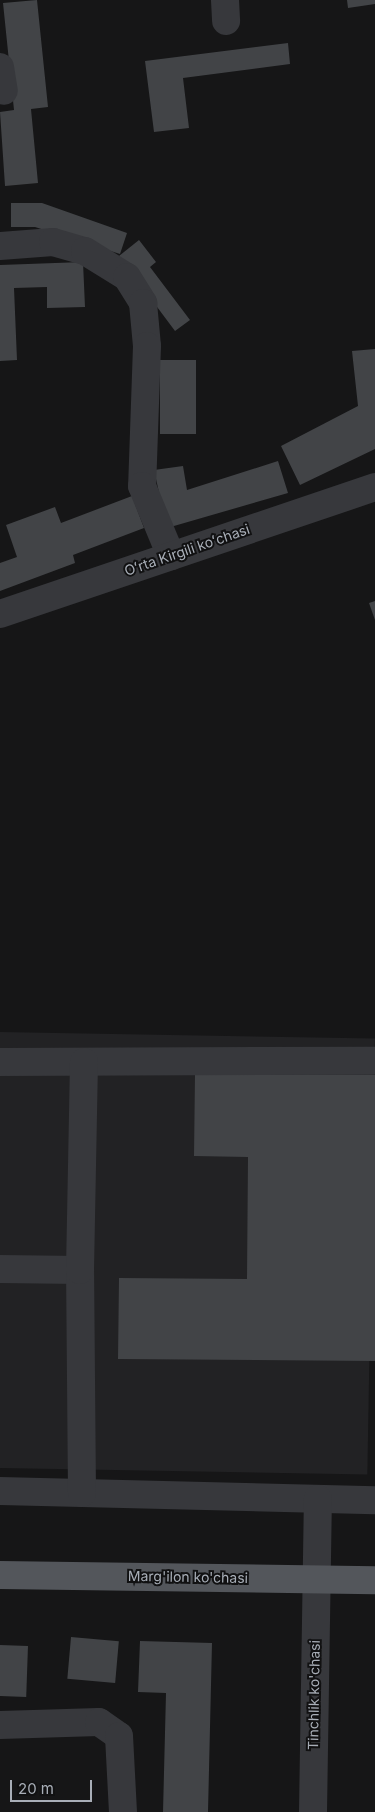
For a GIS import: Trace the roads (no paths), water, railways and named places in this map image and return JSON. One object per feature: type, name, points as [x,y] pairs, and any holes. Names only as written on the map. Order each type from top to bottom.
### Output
[{"type":"main road","name":"Marg'ilon ko'chasi","points":[[0,1575],[375,1580]]},
{"type":"street","points":[[0,246],[53,242],[85,251],[128,277],[143,302],[147,346],[142,486],[171,556]]},
{"type":"street","name":"Oʻrta Kirgili koʻchasi","points":[[0,614],[375,487]]},
{"type":"street","points":[[0,1062],[375,1061]]},
{"type":"street","points":[[82,1493],[80,1270],[84,1062]]},
{"type":"street","points":[[0,1269],[80,1270]]},
{"type":"street","points":[[0,1491],[375,1500]]},
{"type":"street","name":"Tinchlik ko'chasi","points":[[313,1812],[318,1499]]},
{"type":"street","points":[[0,1724],[99,1722],[119,1736],[124,1812]]}]
